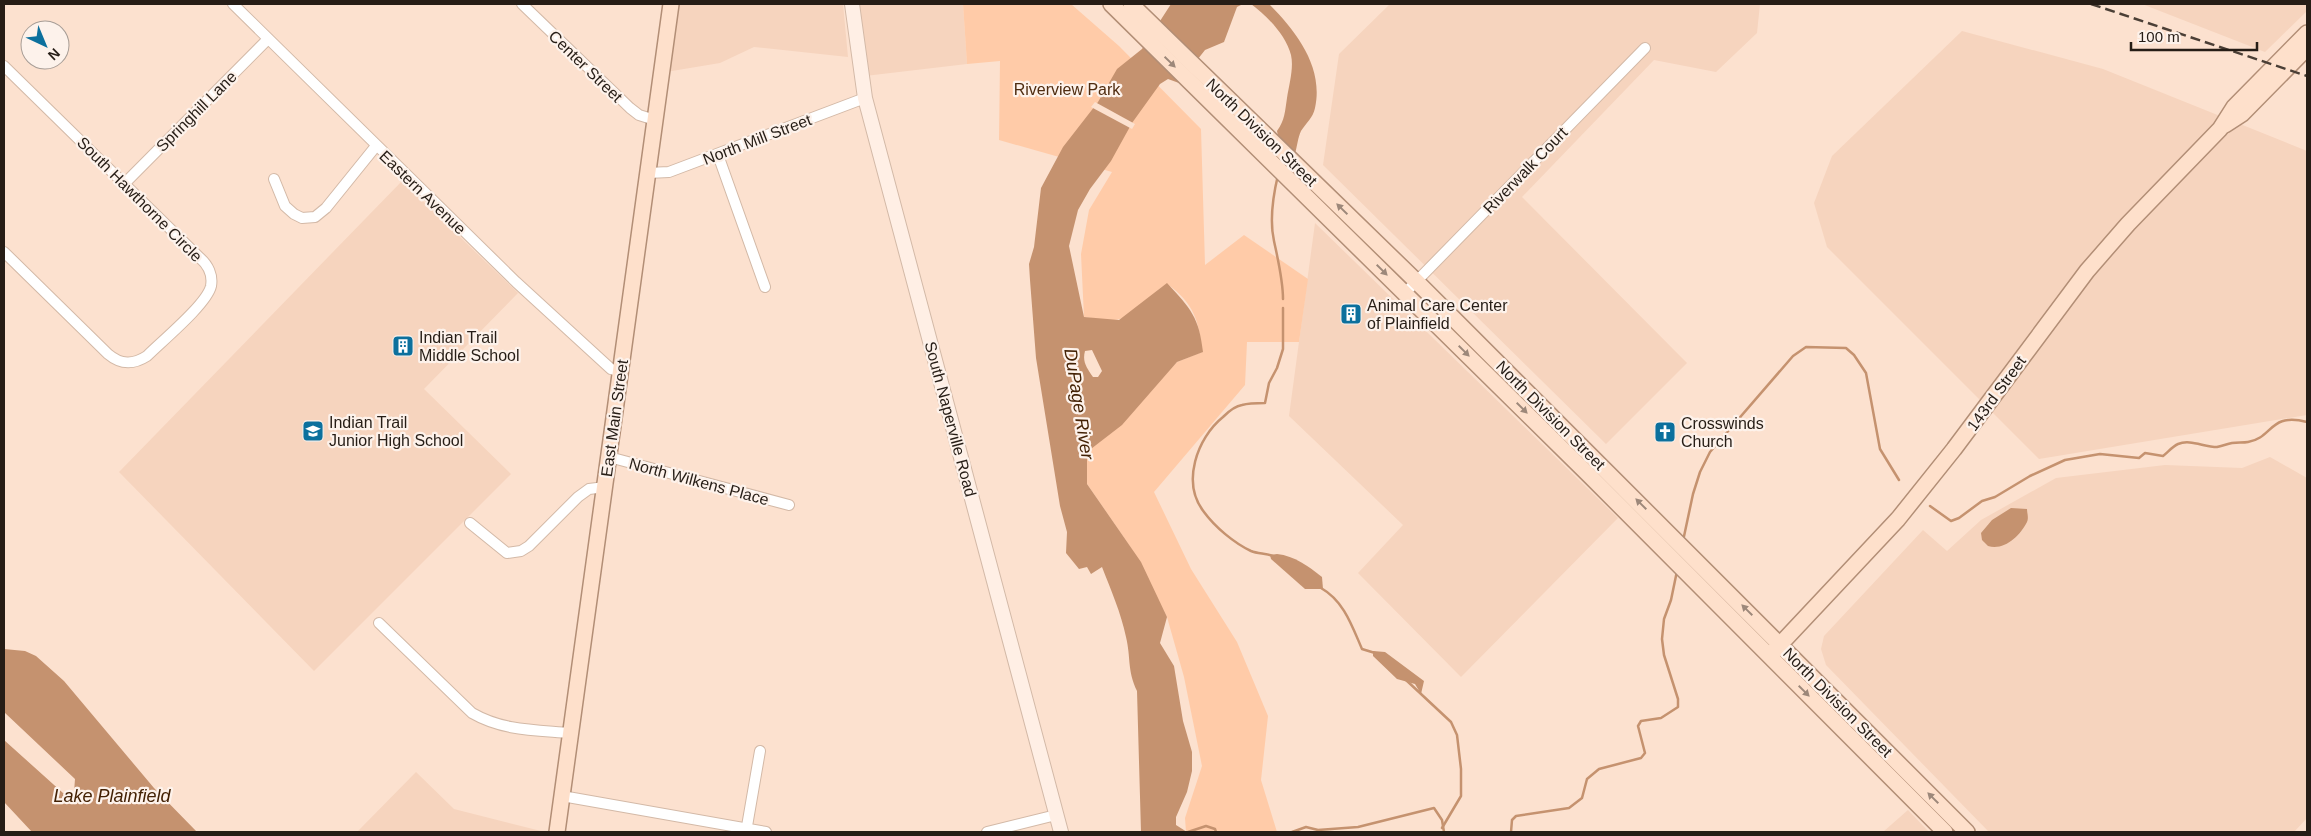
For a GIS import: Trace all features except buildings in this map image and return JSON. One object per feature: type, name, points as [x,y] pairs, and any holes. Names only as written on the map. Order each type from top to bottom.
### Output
[{"type":"main road","name":"East Main Street","points":[[557,832],[672,4]]},
{"type":"main road","name":"South Naperville Road","points":[[852,4],[865,98],[1060,832]]},
{"type":"main road","name":"North Division Street","points":[[1111,4],[1143,26],[1206,87],[1272,142],[1416,281],[1967,832]]},
{"type":"main road","name":"North Division Street","points":[[1131,4],[1143,26]]},
{"type":"main road","name":"143rd Street","points":[[1770,656],[1898,519],[1954,449],[2087,271],[2128,224],[2220,129],[2234,108],[2307,33]]},
{"type":"main road","name":"143rd Street","points":[[2220,129],[2242,114],[2307,48]]},
{"type":"main road","name":"North Division Street","points":[[1206,87],[1272,162],[1671,556],[1945,832]]},
{"type":"main road","points":[[1590,476],[1601,465]]},
{"type":"street","name":"Eastern Avenue","points":[[233,4],[376,146],[539,303],[611,369],[620,371]]},
{"type":"street","name":"Center Street","points":[[522,4],[630,108],[639,115],[655,120]]},
{"type":"street","name":"Springhill Lane","points":[[125,183],[268,39]]},
{"type":"street","name":"Riverwalk Court","points":[[1405,293],[1645,48]]},
{"type":"street","name":"South Hawthorne Circle","points":[[4,66],[205,263],[211,278],[210,288],[205,298],[142,359],[127,363],[113,358],[4,252]]},
{"type":"street","name":"North Mill Street","points":[[648,173],[669,172],[865,98]]},
{"type":"street","points":[[274,179],[285,206],[302,218],[315,217],[326,208],[376,146]]},
{"type":"street","points":[[718,155],[765,287]]},
{"type":"street","name":"North Wilkens Place","points":[[609,457],[789,505]]},
{"type":"street","points":[[470,523],[507,553],[521,552],[578,497],[589,489],[605,486]]},
{"type":"street","points":[[379,623],[472,713],[504,727],[570,733]]},
{"type":"street","points":[[747,830],[760,751]]},
{"type":"street","points":[[562,796],[766,832]]},
{"type":"street","points":[[987,832],[1056,815]]},
{"type":"shaded area","points":[[677,4],[843,4],[848,57],[754,47],[720,63],[666,72]]},
{"type":"shaded area","points":[[855,4],[963,4],[967,64],[865,76]]},
{"type":"shaded area","points":[[1390,4],[1760,4],[1757,33],[1716,72],[1654,60],[1522,197],[1687,363],[1606,444],[1323,165],[1339,54]]},
{"type":"shaded area","points":[[2142,4],[2307,4],[2307,11],[2265,52]]},
{"type":"shaded area","points":[[1962,31],[2103,69],[2307,151],[2307,415],[2039,459],[1827,247],[1814,203],[1832,156]]},
{"type":"shaded area","name":"Indian Trail Junior High School","points":[[402,181],[518,293],[424,389],[511,474],[314,671],[119,472]]},
{"type":"shaded area","points":[[1315,223],[1618,518],[1461,677],[1358,573],[1403,525],[1289,416]]},
{"type":"shaded area","points":[[2270,457],[2307,478],[2307,818],[2294,832],[1989,832],[1826,665],[1821,649],[1824,636],[1923,530],[1947,551],[1981,520],[2056,478],[2165,465],[2242,468]]},
{"type":"shaded area","points":[[416,772],[454,809],[545,832],[357,832]]},
{"type":"shaded area","points":[[1908,810],[1929,832],[1883,832]]},
{"type":"green space","name":"Riverview Park","points":[[963,4],[1071,4],[1119,46],[1201,129],[1205,265],[1244,235],[1308,279],[1299,342],[1247,342],[1245,385],[1154,492],[1191,569],[1237,642],[1268,716],[1261,780],[1277,832],[1186,832],[1185,818],[1202,766],[1184,677],[1167,617],[1131,548],[1087,484],[1087,452],[1177,362],[1202,352],[1194,314],[1183,298],[1167,284],[1155,292],[1139,308],[1120,319],[1107,320],[1084,317],[1081,254],[1089,210],[1112,172],[999,140],[1000,61],[967,64]]},
{"type":"water","name":"DuPage River","points":[[1171,4],[1243,4],[1237,7],[1224,42],[1205,50],[1179,83],[1168,79],[1160,84],[1132,123],[1111,161],[1090,189],[1078,210],[1069,246],[1084,317],[1119,320],[1167,283],[1188,307],[1199,330],[1203,352],[1177,362],[1122,425],[1087,452],[1087,484],[1141,562],[1167,617],[1160,643],[1174,666],[1183,721],[1192,752],[1192,771],[1187,792],[1176,817],[1176,825],[1187,832],[1141,832],[1137,691],[1130,670],[1127,644],[1121,619],[1102,567],[1091,574],[1087,567],[1079,569],[1066,553],[1067,532],[1060,506],[1036,358],[1029,264],[1034,247],[1041,188],[1063,147],[1098,102],[1117,69],[1142,49]],"holes":[[[1092,350],[1102,371],[1098,377],[1093,377],[1085,362],[1085,351]]]},
{"type":"water","points":[[1251,4],[1269,4],[1298,38],[1312,64],[1317,93],[1315,108],[1311,118],[1301,131],[1295,154],[1278,136],[1277,131],[1282,123],[1285,111],[1292,71],[1291,55],[1285,40],[1275,26]]},
{"type":"water","points":[[2011,508],[2027,509],[2028,519],[2024,527],[2016,537],[2006,544],[1994,547],[1988,546],[1982,540],[1981,533],[1992,520]]},
{"type":"water","points":[[1277,554],[1295,559],[1317,573],[1322,577],[1323,589],[1305,589],[1271,559],[1270,555]]},
{"type":"water","name":"Lake Plainfield","points":[[4,649],[25,651],[36,656],[64,681],[154,788],[197,832],[32,832],[4,802],[4,740],[63,793],[74,792],[75,779],[4,712]]},
{"type":"water","points":[[1373,651],[1385,652],[1424,681],[1421,694],[1415,684],[1397,679],[1373,656]]},
{"type":"pier","points":[[1095,102],[1135,124],[1132,129],[1091,107]]},
{"type":"waterway","points":[[1278,175],[1273,199],[1272,224],[1283,299]]},
{"type":"waterway","points":[[1273,556],[1245,548],[1225,534],[1214,523],[1204,512],[1197,500],[1193,475],[1199,449],[1214,426],[1227,413],[1237,407],[1265,403],[1269,383],[1277,368],[1283,349],[1283,308]]},
{"type":"waterway","points":[[1683,541],[1693,494],[1700,472],[1710,452],[1793,356],[1806,347],[1846,348],[1854,355],[1866,373],[1880,449],[1899,480]]},
{"type":"waterway","points":[[1930,506],[1951,521],[1959,518],[1982,501],[1995,497],[2030,476],[2065,460],[2100,454],[2139,458],[2145,453],[2163,456],[2178,444],[2192,443],[2217,447],[2232,443],[2248,442],[2256,440],[2278,423],[2285,420],[2307,422]]},
{"type":"waterway","points":[[1511,832],[1512,820],[1516,816],[1569,808],[1582,798],[1587,779],[1599,769],[1641,758],[1645,753],[1638,726],[1641,721],[1661,718],[1678,707],[1678,699],[1664,655],[1662,639],[1664,619],[1671,600],[1677,571]]},
{"type":"waterway","points":[[1321,588],[1329,593],[1341,607],[1351,623],[1362,649],[1375,653]]},
{"type":"waterway","points":[[1406,680],[1451,722],[1457,735],[1461,769],[1461,796],[1442,828]]},
{"type":"waterway","points":[[1292,832],[1306,827],[1318,830],[1358,827],[1434,808],[1442,820],[1444,832]]},
{"type":"waterway","points":[[1188,832],[1206,826],[1215,829],[1216,832]]},
{"type":"railway","points":[[2091,4],[2307,76]]},
{"type":"place","name":"Animal Care Center of Plainfield","points":[[1351,314]]},
{"type":"place","name":"Indian Trail Middle School","points":[[403,346]]},
{"type":"place","name":"Indian Trail Junior High School","points":[[313,431]]},
{"type":"place","name":"Crosswinds Church","points":[[1665,432]]}]
